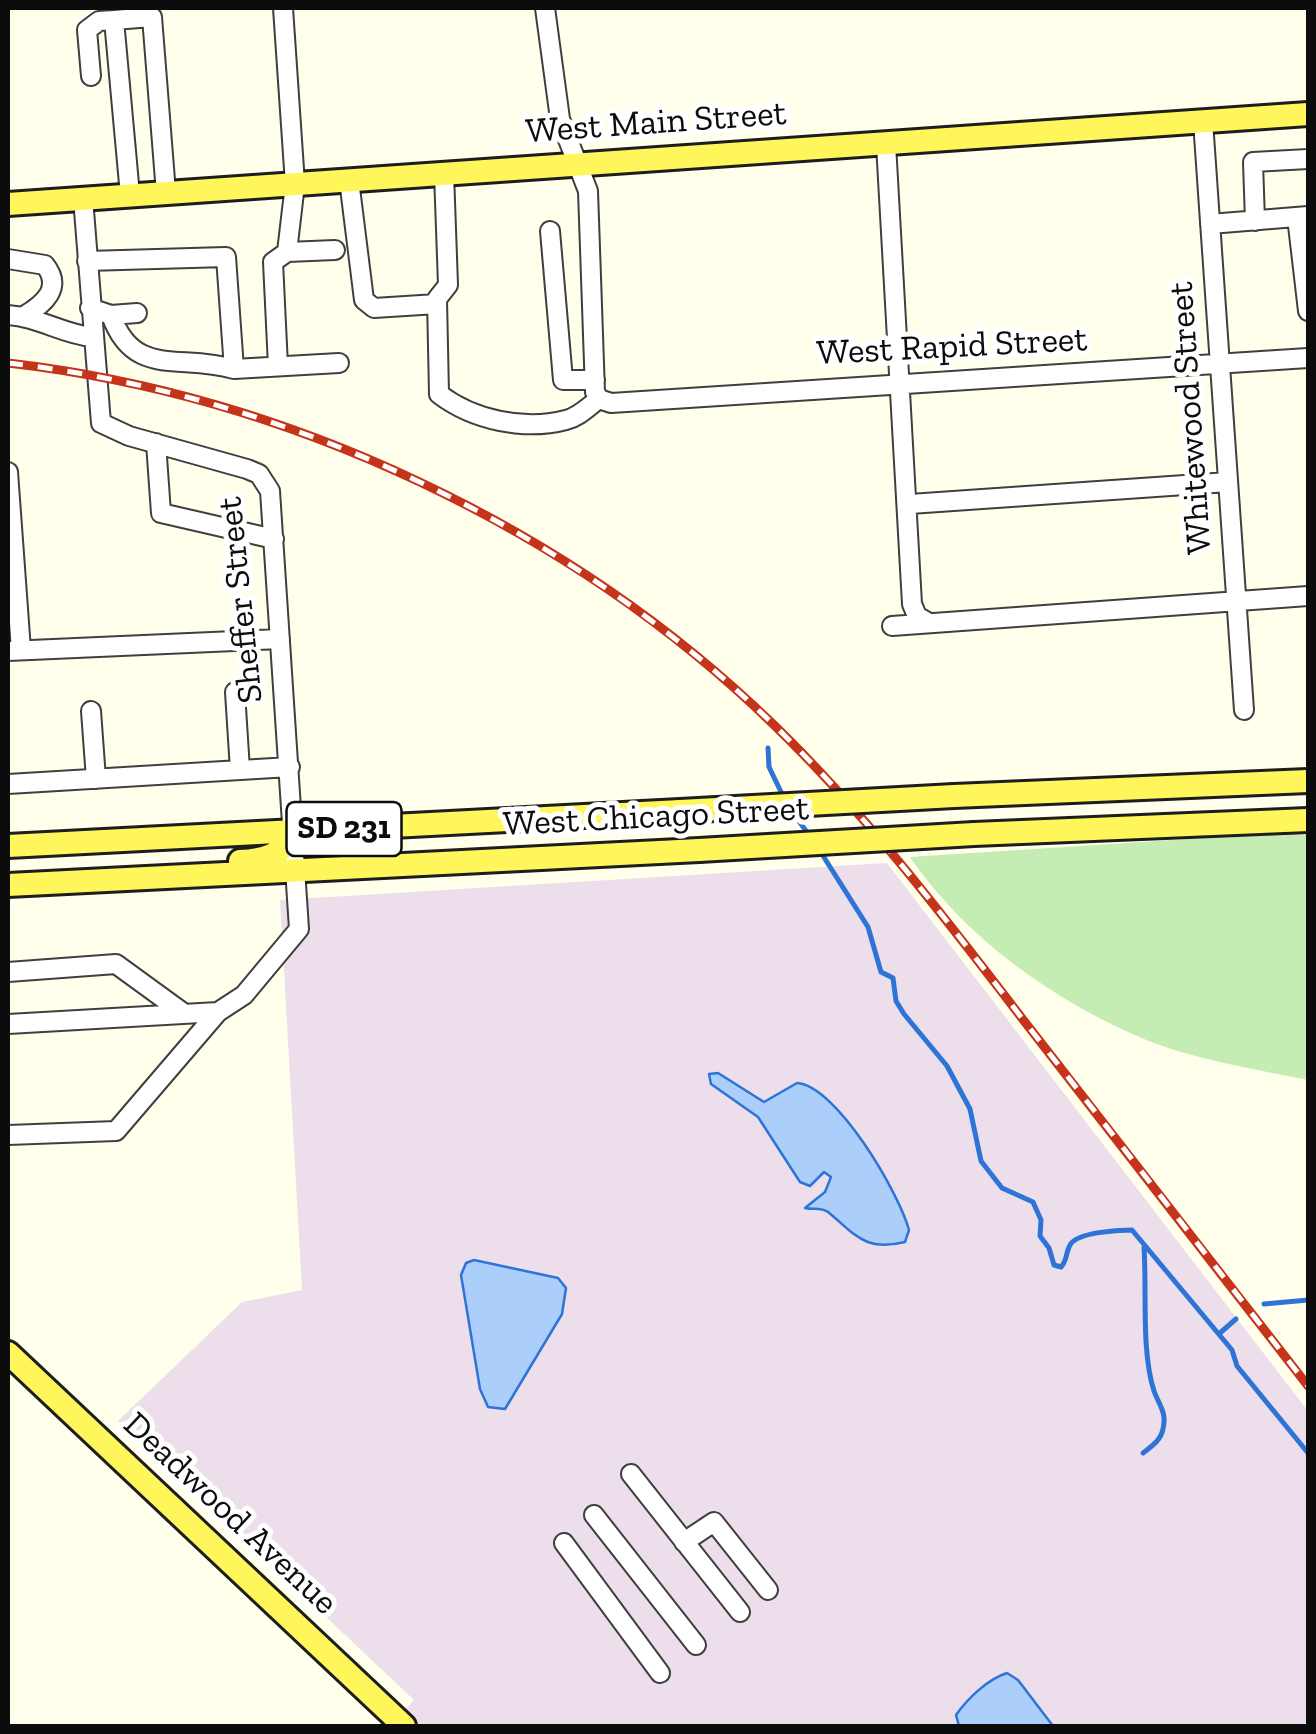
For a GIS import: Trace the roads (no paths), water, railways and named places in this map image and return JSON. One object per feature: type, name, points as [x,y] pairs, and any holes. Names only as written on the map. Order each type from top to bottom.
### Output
[{"type":"main road","name":"West Main Street","points":[[8,204],[1308,114]]},
{"type":"main road","name":"West Chicago Street","points":[[8,846],[1308,781]]},
{"type":"main road","name":"West Chicago Street","points":[[8,886],[1308,820]]},
{"type":"main road","points":[[118,880],[185,864],[262,860],[278,853],[294,832]]},
{"type":"main road","points":[[8,895],[90,890],[186,875]]},
{"type":"main road","name":"Deadwood Avenue","points":[[8,1353],[404,1726]]},
{"type":"street","points":[[282,8],[295,184],[287,252]]},
{"type":"street","points":[[444,173],[448,286],[437,304],[439,394],[459,410],[529,424],[569,420],[600,399],[595,380],[588,191],[557,108],[546,8]]},
{"type":"street","points":[[103,16],[130,195]]},
{"type":"street","points":[[90,76],[87,30],[103,16],[152,17],[166,192]]},
{"type":"street","name":"Whitewood Street","points":[[1203,121],[1244,710]]},
{"type":"street","points":[[886,144],[910,504],[912,604],[917,616],[929,623]]},
{"type":"street","points":[[1256,220],[1253,162],[1308,159]]},
{"type":"street","points":[[349,180],[360,291],[374,308],[437,304]]},
{"type":"street","name":"Sheffer Street","points":[[8,1135],[116,1131],[218,1012],[244,995],[299,928],[270,491],[259,474],[116,432],[101,422],[83,198]]},
{"type":"street","points":[[1210,224],[1303,217],[1308,311]]},
{"type":"street","points":[[550,231],[563,380],[595,380]]},
{"type":"street","points":[[278,366],[274,262],[287,252],[335,250]]},
{"type":"street","points":[[87,261],[226,257],[234,369]]},
{"type":"street","points":[[8,259],[44,264],[52,274],[52,289],[45,303],[16,315]]},
{"type":"street","points":[[554,272],[590,268]]},
{"type":"street","points":[[90,308],[110,314],[137,313]]},
{"type":"street","points":[[110,314],[124,346],[142,357],[209,362],[234,369],[340,363]]},
{"type":"street","points":[[16,315],[68,335],[92,337]]},
{"type":"street","name":"West Rapid Street","points":[[600,399],[612,403],[902,381],[1308,358]]},
{"type":"street","points":[[156,444],[161,513],[274,538]]},
{"type":"street","points":[[8,472],[14,650],[280,638]]},
{"type":"street","points":[[910,504],[1228,482]]},
{"type":"street","points":[[892,626],[1308,596]]},
{"type":"street","points":[[234,692],[240,770]]},
{"type":"street","points":[[91,711],[96,779]]},
{"type":"street","points":[[8,784],[290,766]]},
{"type":"street","points":[[8,972],[116,964],[182,1012]]},
{"type":"street","points":[[8,1024],[218,1012]]},
{"type":"street","points":[[630,1474],[740,1612]]},
{"type":"street","points":[[594,1515],[696,1646]]},
{"type":"street","points":[[684,1542],[714,1522],[768,1590]]},
{"type":"street","points":[[564,1544],[660,1673]]},
{"type":"water","points":[[718,1073],[764,1102],[797,1083],[830,1102],[864,1144],[893,1192],[909,1230],[905,1242],[870,1243],[825,1210],[805,1208],[825,1192],[831,1177],[824,1172],[810,1186],[800,1182],[758,1117],[711,1084],[709,1074]]},
{"type":"water","points":[[474,1260],[558,1278],[566,1288],[562,1314],[505,1409],[488,1407],[480,1389],[461,1275],[466,1263]]},
{"type":"water","points":[[1007,1673],[1018,1680],[1053,1726],[959,1726],[956,1715],[966,1702],[986,1684]]},
{"type":"waterway","points":[[768,748],[769,767],[783,796]]},
{"type":"waterway","points":[[794,814],[811,838]]},
{"type":"waterway","points":[[820,851],[868,927],[881,972],[893,978],[896,1001],[947,1066],[970,1109],[981,1161],[1002,1188],[1033,1202],[1041,1220],[1040,1236],[1054,1265],[1061,1267],[1070,1245],[1081,1237],[1132,1230],[1232,1350],[1237,1366],[1308,1453]]},
{"type":"waterway","points":[[1143,1453],[1158,1440],[1164,1423],[1147,1358],[1144,1248]]},
{"type":"waterway","points":[[1264,1304],[1308,1300]]},
{"type":"waterway","points":[[1220,1333],[1236,1319]]},
{"type":"railway","points":[[8,363],[113,380],[217,405],[320,440],[420,482],[516,532],[608,589],[694,654],[808,759],[906,870],[1308,1386]]}]
